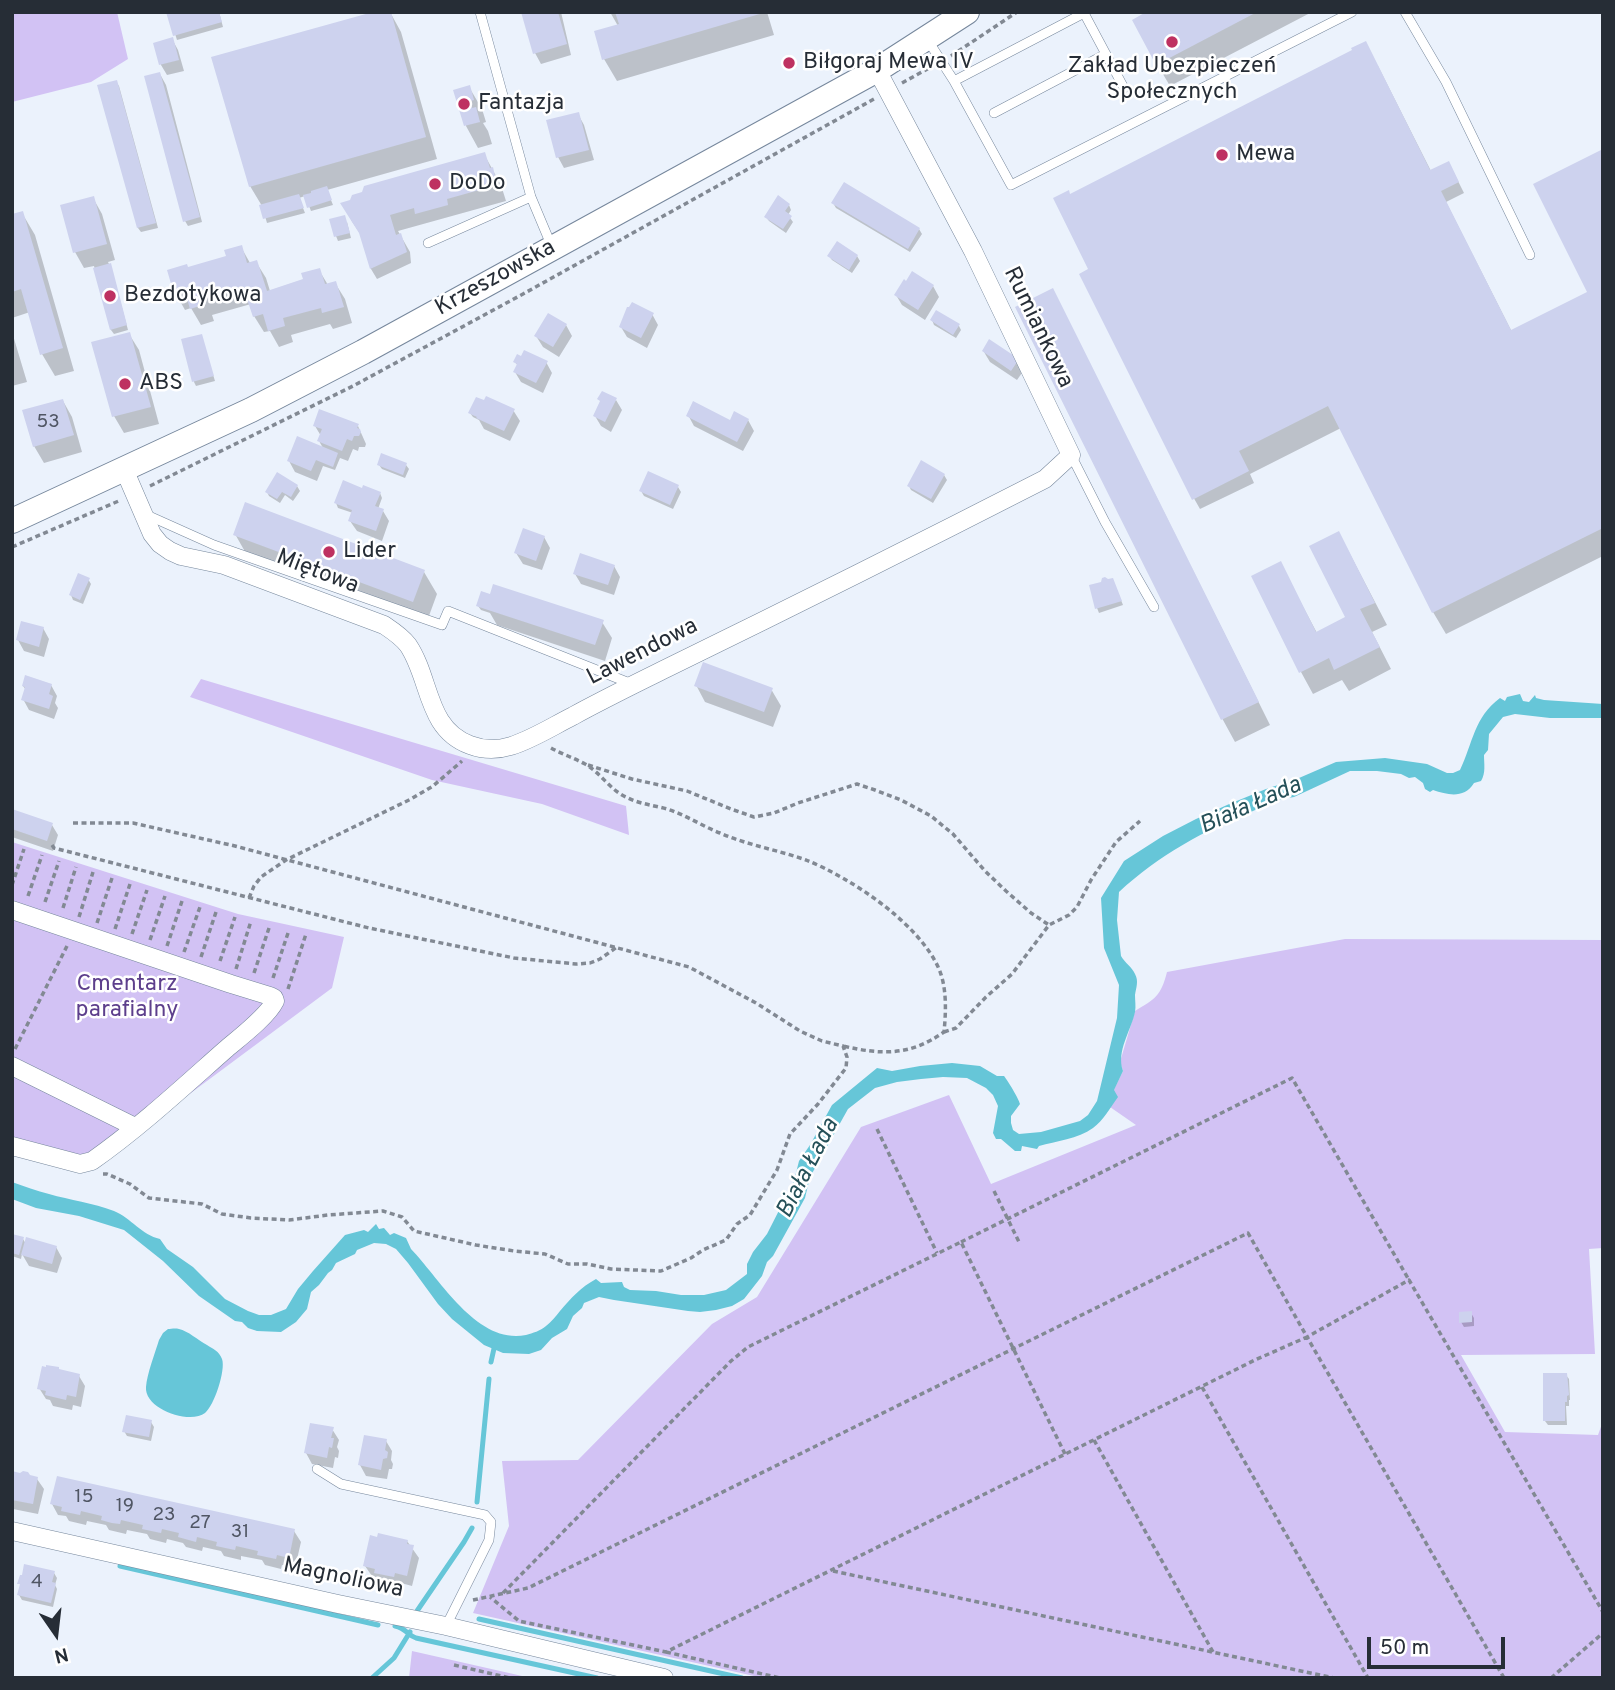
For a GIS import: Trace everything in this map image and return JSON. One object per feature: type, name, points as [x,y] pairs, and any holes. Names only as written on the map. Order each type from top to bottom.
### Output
[{"type":"main road","name":"Krzeszowska","points":[[12,521],[288,392],[877,70],[967,12]]},
{"type":"street","name":"Rumiankowa","points":[[877,70],[973,251],[1071,455]]},
{"type":"street","name":"Lawendowa","points":[[477,747],[503,748],[537,735],[1045,479],[1071,455]]},
{"type":"street","name":"Miętowa","points":[[124,469],[152,534],[170,551],[261,578],[384,625],[396,633],[411,651],[441,724],[457,739],[477,747]]},
{"type":"street","points":[[12,1146],[86,1164],[135,1127],[241,1037],[270,1009],[271,998],[25,914]]},
{"type":"street","points":[[12,1066],[135,1127]]},
{"type":"street","name":"Magnoliowa","points":[[12,1531],[446,1626],[664,1678]]},
{"type":"lane","points":[[480,12],[531,197],[553,248]]},
{"type":"lane","points":[[927,39],[1011,185],[1352,12]]},
{"type":"lane","points":[[1405,12],[1446,82],[1530,255]]},
{"type":"lane","points":[[954,82],[1085,13],[1124,88]]},
{"type":"lane","points":[[994,113],[1106,54]]},
{"type":"lane","points":[[428,243],[531,197]]},
{"type":"lane","name":"Rumiankowa","points":[[1071,455],[1105,522],[1154,607]]},
{"type":"lane","points":[[143,514],[214,545],[442,625],[448,611],[633,685]]},
{"type":"lane","points":[[317,1469],[341,1484],[485,1515],[491,1522],[489,1540],[446,1626]]},
{"type":"path","points":[[952,56],[1017,12]]},
{"type":"path","points":[[537,735],[548,746],[586,764],[632,779],[687,791],[754,817],[774,813],[857,784],[875,790],[931,816],[953,834],[999,885],[1049,925]]},
{"type":"path","points":[[248,898],[261,877],[286,860],[424,791],[442,779],[477,747]]},
{"type":"path","points":[[586,764],[624,797],[665,808],[692,818],[719,833],[806,860],[835,873],[880,901],[922,943],[939,969],[943,984],[944,1032]]},
{"type":"path","points":[[73,823],[133,823],[286,860],[690,967],[800,1031],[822,1041],[871,1052],[912,1050],[956,1028],[1012,974],[1049,925],[1069,915],[1077,907],[1115,842],[1140,821]]},
{"type":"path","points":[[52,845],[54,848],[369,928],[514,958],[576,964],[600,959],[617,947]]},
{"type":"path","points":[[12,885],[24,849]]},
{"type":"path","points":[[25,914],[42,855]]},
{"type":"path","points":[[25,914],[59,861]]},
{"type":"path","points":[[66,928],[76,867]]},
{"type":"path","points":[[12,1055],[93,872]]},
{"type":"path","points":[[112,878],[127,949]]},
{"type":"path","points":[[127,949],[130,884]]},
{"type":"path","points":[[127,949],[147,890]]},
{"type":"path","points":[[127,949],[165,896]]},
{"type":"path","points":[[127,949],[182,901]]},
{"type":"path","points":[[188,970],[200,907]]},
{"type":"path","points":[[188,970],[216,912]]},
{"type":"path","points":[[222,981],[235,917]]},
{"type":"path","points":[[222,981],[251,921]]},
{"type":"path","points":[[249,990],[270,926]]},
{"type":"path","points":[[271,998],[289,930]]},
{"type":"path","points":[[271,998],[288,990],[306,934]]},
{"type":"path","points":[[99,1175],[107,1174],[130,1184],[149,1198],[202,1204],[222,1214],[289,1220],[383,1211],[402,1217],[414,1231],[475,1245],[544,1254],[568,1264],[661,1271],[726,1240],[737,1224],[750,1215],[777,1170],[790,1134],[846,1068],[843,1046]]},
{"type":"path","points":[[501,1595],[731,1361],[748,1347],[1292,1078],[1603,1612]]},
{"type":"path","points":[[877,1129],[937,1254]]},
{"type":"path","points":[[995,1191],[1020,1244]]},
{"type":"path","points":[[779,1678],[520,1621],[490,1597],[528,1588],[1248,1233],[1504,1678]]},
{"type":"path","points":[[961,1242],[1065,1454]]},
{"type":"path","points":[[666,1651],[1307,1337],[1409,1280]]},
{"type":"path","points":[[1202,1387],[1368,1678]]},
{"type":"path","points":[[1094,1440],[1214,1652]]},
{"type":"path","points":[[831,1570],[1334,1678]]},
{"type":"path","points":[[1551,1678],[1603,1633]]},
{"type":"path","points":[[454,1665],[510,1678]]},
{"type":"green space","points":[[12,12],[117,12],[128,59],[91,82],[12,102]]},
{"type":"green space","points":[[201,679],[626,806],[629,835],[542,804],[432,780],[190,697]]},
{"type":"green space","name":"Cmentarz parafialny","points":[[12,842],[238,914],[344,937],[332,988],[86,1171],[12,1152]]},
{"type":"green space","points":[[1345,939],[1603,940],[1603,1248],[1589,1249],[1595,1354],[1461,1355],[1505,1432],[1598,1435],[1603,1421],[1603,1678],[763,1678],[473,1613],[509,1526],[502,1461],[578,1460],[712,1324],[757,1297],[861,1127],[949,1095],[991,1184],[1136,1125],[1110,1107],[1117,1097],[1113,1091],[1123,1071],[1120,1062],[1135,1011],[1156,996],[1167,972]]},
{"type":"green space","points":[[412,1651],[531,1678],[409,1678]]},
{"type":"water","name":"Biała Łada","points":[[1520,694],[1523,701],[1529,702],[1535,695],[1536,698],[1544,700],[1603,704],[1603,718],[1550,718],[1515,714],[1503,717],[1489,734],[1488,750],[1484,755],[1483,778],[1461,794],[1433,790],[1430,792],[1415,777],[1409,778],[1401,774],[1350,771],[1294,797],[1283,799],[1217,827],[1182,845],[1134,879],[1119,892],[1117,920],[1121,956],[1132,969],[1137,982],[1135,1010],[1121,1056],[1123,1071],[1114,1090],[1118,1097],[1100,1122],[1087,1132],[1074,1137],[1039,1146],[1037,1149],[1022,1146],[1021,1151],[1015,1151],[1001,1139],[996,1139],[993,1133],[998,1106],[993,1095],[967,1078],[921,1079],[875,1088],[848,1109],[810,1177],[805,1198],[767,1262],[762,1276],[744,1299],[732,1306],[700,1312],[599,1297],[584,1303],[567,1329],[552,1338],[541,1350],[529,1354],[503,1353],[484,1345],[452,1319],[396,1249],[386,1244],[374,1243],[336,1263],[311,1292],[307,1309],[296,1322],[281,1332],[257,1331],[235,1321],[199,1296],[163,1261],[124,1230],[79,1216],[36,1208],[12,1199],[12,1182],[114,1211],[160,1239],[167,1249],[193,1267],[225,1299],[259,1315],[271,1315],[286,1309],[298,1289],[345,1235],[364,1230],[368,1232],[376,1224],[390,1235],[394,1233],[406,1238],[411,1249],[447,1292],[476,1320],[491,1330],[508,1335],[526,1335],[544,1328],[576,1293],[596,1279],[601,1283],[622,1282],[624,1287],[630,1290],[681,1295],[704,1295],[726,1290],[747,1274],[747,1264],[753,1252],[767,1234],[794,1181],[799,1161],[832,1105],[877,1068],[892,1071],[952,1063],[980,1066],[997,1076],[1004,1076],[1020,1104],[1011,1116],[1013,1130],[1019,1134],[1041,1132],[1080,1121],[1088,1115],[1097,1101],[1117,1018],[1119,985],[1104,948],[1101,898],[1124,861],[1196,819],[1336,762],[1385,758],[1427,764],[1453,773],[1460,770],[1479,722],[1491,705],[1500,698],[1505,701],[1507,697]]},
{"type":"water","points":[[168,1329],[186,1332],[216,1350],[222,1359],[221,1379],[215,1396],[205,1413],[198,1416],[169,1413],[152,1402],[147,1395],[151,1364],[159,1340]]},
{"type":"building","points":[[166,12],[219,12],[222,22],[173,36]]},
{"type":"building","points":[[373,12],[391,12],[426,137],[249,187],[211,57]]},
{"type":"building","points":[[521,12],[558,12],[567,44],[533,54]]},
{"type":"building","points":[[615,12],[763,13],[602,60],[594,31],[619,24]]},
{"type":"building","name":"Zakład Ubezpieczeń Społecznych","points":[[1146,12],[1257,12],[1156,65],[1132,20]]},
{"type":"building","points":[[173,37],[179,60],[159,65],[153,43]]},
{"type":"building","points":[[1366,41],[1430,170],[1449,161],[1459,182],[1441,191],[1511,330],[1587,292],[1533,184],[1603,149],[1603,528],[1432,613],[1328,406],[1239,451],[1249,471],[1192,500],[1079,274],[1088,269],[1053,198],[1069,190],[1070,194]]},
{"type":"building","points":[[160,72],[200,217],[183,222],[144,76]]},
{"type":"building","points":[[117,80],[156,223],[137,228],[97,85]]},
{"type":"building","name":"Fantazja","points":[[470,85],[474,100],[470,101],[472,108],[476,107],[480,122],[464,126],[453,90]]},
{"type":"building","points":[[579,112],[589,150],[556,158],[546,120]]},
{"type":"building","points":[[485,152],[490,168],[493,167],[497,185],[447,199],[448,205],[415,214],[414,208],[390,215],[396,235],[401,233],[407,252],[370,269],[359,233],[340,203],[362,192],[364,186]]},
{"type":"building","points":[[844,182],[920,228],[908,249],[831,203]]},
{"type":"building","points":[[327,186],[332,200],[307,208],[303,195]]},
{"type":"building","points":[[299,194],[304,208],[263,219],[259,205]]},
{"type":"building","points":[[778,195],[790,204],[785,211],[792,216],[783,229],[764,217]]},
{"type":"building","points":[[94,196],[107,244],[73,253],[60,205]]},
{"type":"building","points":[[23,211],[63,348],[40,355],[21,289],[12,292],[12,214]]},
{"type":"building","points":[[345,215],[350,233],[334,237],[329,219]]},
{"type":"building","points":[[837,241],[858,255],[849,270],[827,256]]},
{"type":"building","points":[[242,245],[247,263],[257,260],[267,291],[303,279],[301,273],[320,268],[325,284],[336,281],[344,307],[322,313],[321,308],[283,318],[285,326],[268,331],[263,314],[253,317],[243,287],[204,299],[206,304],[190,309],[185,291],[174,294],[167,270],[226,256],[224,250]]},
{"type":"building","name":"Bezdotykowa","points":[[111,263],[127,325],[110,330],[93,268]]},
{"type":"building","points":[[912,271],[934,285],[918,310],[894,295]]},
{"type":"building","points":[[1053,288],[1259,702],[1221,720],[1015,307]]},
{"type":"building","points":[[632,302],[654,313],[641,338],[619,327],[627,307]]},
{"type":"building","points":[[936,310],[960,324],[953,335],[930,320]]},
{"type":"building","points":[[548,313],[567,324],[553,347],[534,336]]},
{"type":"building","points":[[130,332],[151,407],[112,417],[91,342]]},
{"type":"building","points":[[202,334],[214,376],[192,382],[181,339]]},
{"type":"building","points":[[989,339],[1019,359],[1011,371],[982,351]]},
{"type":"building","points":[[524,350],[548,361],[536,383],[513,372],[517,364],[513,362],[517,354],[521,356]]},
{"type":"building","points":[[602,391],[617,398],[605,422],[593,416]]},
{"type":"building","points":[[486,396],[515,409],[504,431],[468,413],[476,397],[484,400]]},
{"type":"building","points":[[63,399],[74,435],[33,447],[22,410]]},
{"type":"building","points":[[693,401],[730,420],[734,411],[749,419],[737,442],[686,416]]},
{"type":"building","points":[[319,409],[359,424],[359,436],[354,436],[352,441],[347,439],[342,451],[317,441],[322,429],[313,426]]},
{"type":"building","points":[[297,436],[338,453],[333,467],[316,460],[311,471],[287,461]]},
{"type":"building","points":[[381,453],[407,463],[403,475],[377,465]]},
{"type":"building","points":[[921,460],[945,474],[931,499],[907,486]]},
{"type":"building","points":[[648,471],[679,485],[670,505],[639,491]]},
{"type":"building","points":[[277,472],[298,485],[291,497],[282,492],[277,499],[265,492]]},
{"type":"building","points":[[343,480],[381,492],[375,506],[384,509],[376,531],[348,521],[352,510],[334,503]]},
{"type":"building","name":"Lider","points":[[245,502],[425,570],[413,602],[233,535]]},
{"type":"building","points":[[523,528],[545,536],[536,561],[514,553]]},
{"type":"building","points":[[1339,531],[1375,603],[1360,609],[1380,647],[1334,670],[1329,658],[1299,673],[1251,576],[1281,561],[1316,632],[1345,617],[1309,546]]},
{"type":"building","points":[[580,553],[615,565],[608,585],[573,574]]},
{"type":"building","points":[[78,573],[90,578],[80,600],[69,595]]},
{"type":"building","points":[[1105,577],[1113,578],[1122,601],[1095,609],[1089,585],[1101,582]]},
{"type":"building","points":[[493,584],[604,620],[595,645],[476,606],[481,591],[490,594]]},
{"type":"building","points":[[21,621],[44,627],[39,647],[16,640]]},
{"type":"building","points":[[703,662],[773,688],[764,712],[694,686]]},
{"type":"building","points":[[25,675],[52,684],[49,694],[53,696],[49,709],[21,700]]},
{"type":"building","points":[[12,809],[53,823],[47,841],[12,829]]},
{"type":"building","points":[[12,1234],[24,1237],[19,1255],[12,1253]]},
{"type":"building","points":[[26,1237],[57,1246],[52,1264],[21,1255]]},
{"type":"building","points":[[1472,1311],[1472,1322],[1459,1323],[1459,1312]]},
{"type":"building","points":[[42,1366],[80,1374],[76,1397],[67,1395],[66,1400],[45,1395],[46,1391],[37,1389]]},
{"type":"building","points":[[1543,1373],[1567,1373],[1569,1395],[1565,1402],[1565,1421],[1543,1421]]},
{"type":"building","points":[[126,1415],[152,1420],[149,1437],[122,1432]]},
{"type":"building","points":[[310,1423],[334,1427],[332,1448],[329,1447],[327,1458],[304,1453]]},
{"type":"building","points":[[364,1435],[387,1439],[387,1458],[383,1459],[381,1470],[358,1465]]},
{"type":"building","points":[[12,1471],[28,1472],[38,1477],[33,1504],[12,1500]]},
{"type":"building","points":[[57,1476],[295,1529],[289,1558],[277,1555],[276,1559],[257,1555],[258,1551],[236,1546],[235,1550],[216,1546],[217,1542],[197,1537],[196,1542],[178,1537],[179,1533],[162,1529],[161,1533],[142,1529],[143,1525],[121,1520],[120,1524],[112,1523],[101,1520],[102,1516],[81,1511],[80,1515],[61,1511],[62,1507],[50,1504]]},
{"type":"building","points":[[378,1533],[408,1540],[407,1544],[414,1545],[407,1576],[395,1573],[394,1577],[374,1573],[375,1569],[363,1566],[370,1535],[377,1537]]},
{"type":"building","points":[[24,1564],[55,1571],[52,1582],[56,1583],[51,1603],[17,1595],[20,1584],[17,1584]]},
{"type":"waterway","points":[[491,1362],[495,1344]]},
{"type":"waterway","points":[[477,1502],[489,1379]]},
{"type":"waterway","points":[[417,1611],[472,1528]]},
{"type":"waterway","points":[[120,1566],[378,1625]]},
{"type":"waterway","points":[[479,1619],[742,1678]]},
{"type":"waterway","points":[[395,1626],[416,1638],[597,1678]]},
{"type":"waterway","points":[[372,1678],[394,1658],[410,1632]]},
{"type":"place","name":"Zakład Ubezpieczeń Społecznych","points":[[1172,42]]},
{"type":"place","name":"Biłgoraj Mewa IV","points":[[789,63]]},
{"type":"place","name":"Fantazja","points":[[464,104]]},
{"type":"place","name":"Mewa","points":[[1222,155]]},
{"type":"place","name":"DoDo","points":[[435,184]]},
{"type":"place","name":"Bezdotykowa","points":[[110,296]]},
{"type":"place","name":"ABS","points":[[125,384]]},
{"type":"place","name":"Lider","points":[[329,552]]}]
